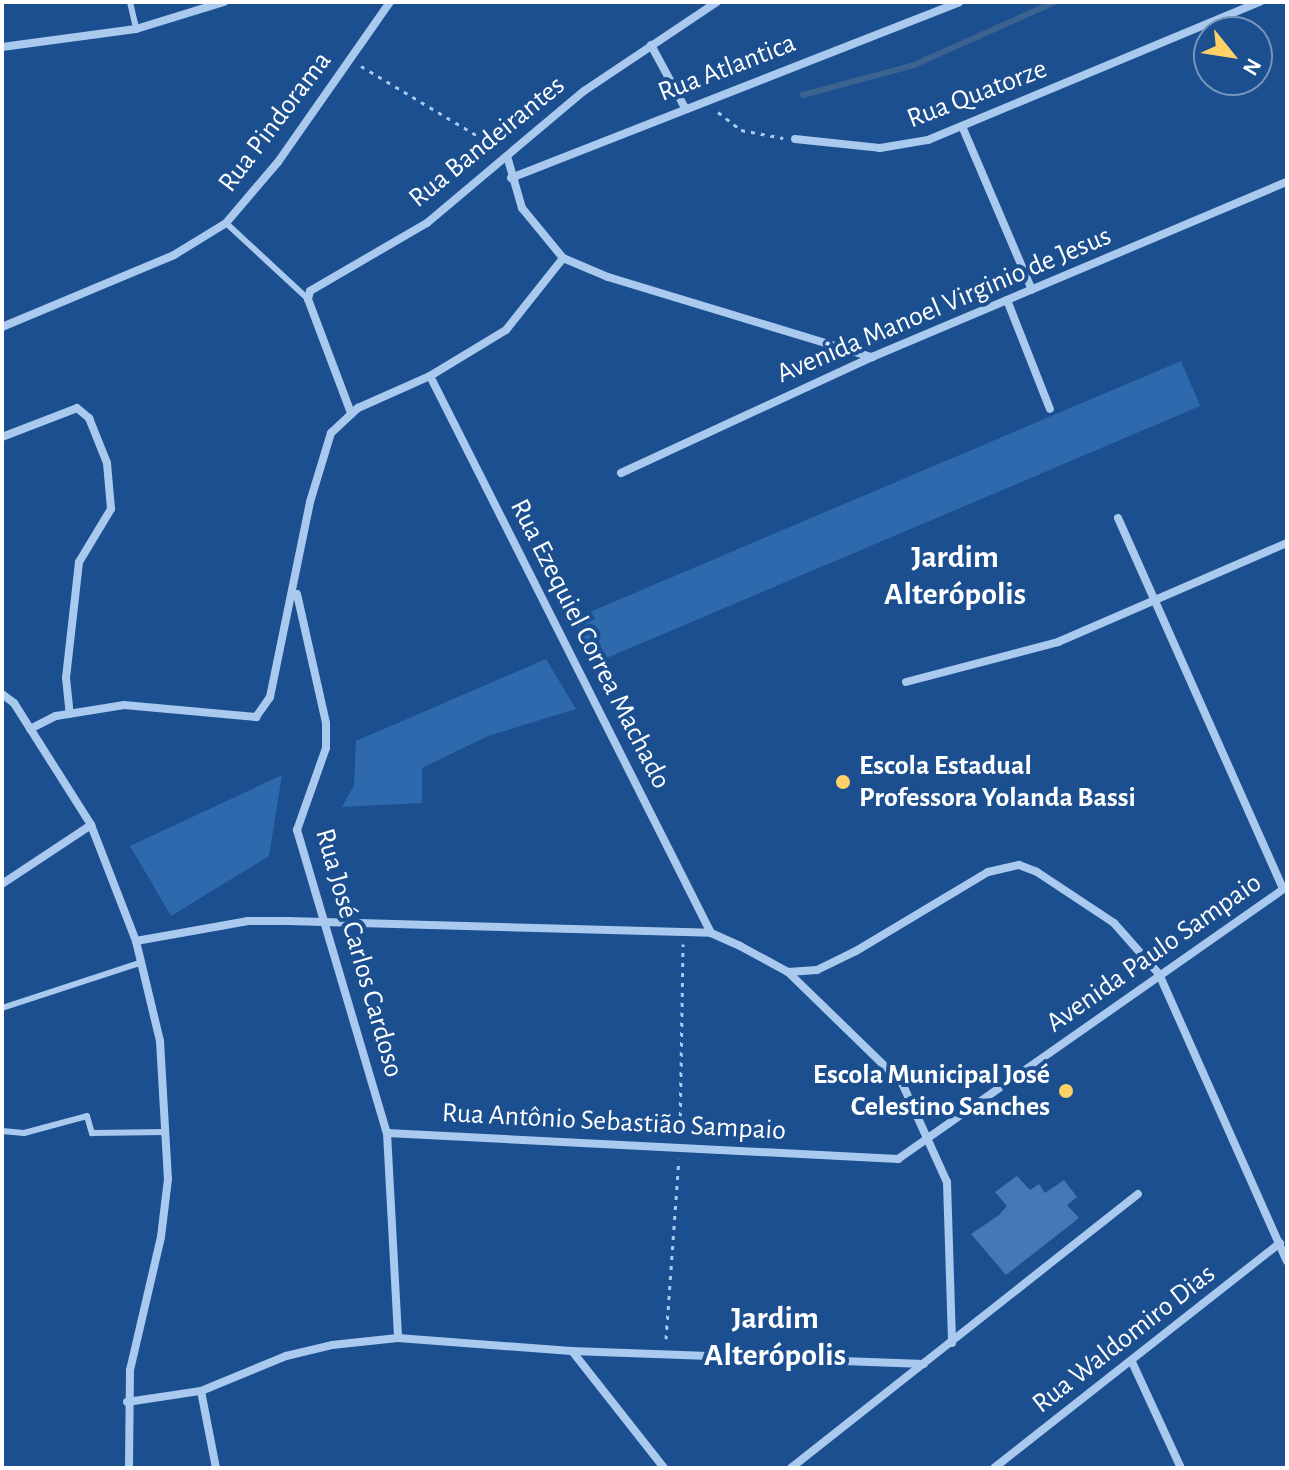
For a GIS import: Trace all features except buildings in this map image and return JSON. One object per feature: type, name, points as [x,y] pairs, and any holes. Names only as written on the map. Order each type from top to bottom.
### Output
[{"type":"street","points":[[2,47],[136,29],[224,2]]},
{"type":"street","name":"Rua Pindorama","points":[[2,327],[174,255],[226,223],[278,162],[390,2]]},
{"type":"street","name":"Rua Bandeirantes","points":[[308,299],[310,291],[427,223],[584,91],[717,2]]},
{"type":"street","name":"Rua Atlantica","points":[[511,178],[959,2]]},
{"type":"street","name":"Rua Quatorze","points":[[795,139],[880,148],[928,140],[1260,2]]},
{"type":"street","points":[[651,45],[685,108]]},
{"type":"street","points":[[962,126],[1032,290]]},
{"type":"street","points":[[507,156],[522,208],[563,258],[608,277],[872,357]]},
{"type":"street","name":"Avenida Manoel Virginio de Jesus","points":[[621,473],[872,357],[1287,182]]},
{"type":"street","points":[[30,729],[70,714],[158,705],[256,717],[270,697],[321,459],[331,433],[351,413],[430,376],[506,330],[563,258]]},
{"type":"street","points":[[308,299],[351,413]]},
{"type":"street","points":[[1007,300],[1050,409]]},
{"type":"street","name":"Rua Ezequiel Correa Machado","points":[[430,376],[711,933]]},
{"type":"street","points":[[2,437],[77,408],[89,418],[107,463],[111,509],[79,562],[66,678],[70,714]]},
{"type":"street","points":[[1118,518],[1159,601],[1285,888]]},
{"type":"street","points":[[906,682],[1010,658],[1159,601],[1287,543]]},
{"type":"street","name":"Rua José Carlos Cardoso","points":[[296,586],[302,632],[326,723],[326,748],[297,830],[328,923],[387,1133],[398,1338]]},
{"type":"street","points":[[2,694],[30,729],[91,825],[136,941],[160,1041],[168,1179],[161,1237],[127,1402],[129,1468]]},
{"type":"street","points":[[2,884],[91,825]]},
{"type":"street","points":[[788,972],[817,970],[966,883],[1004,866],[1019,865],[1114,923],[1159,974],[1287,1261]]},
{"type":"street","name":"Avenida Paulo Sampaio","points":[[930,1141],[1159,974],[1285,888]]},
{"type":"street","points":[[136,941],[248,921],[711,933],[788,972],[902,1083],[941,1160],[949,1200],[952,1343]]},
{"type":"street","name":"Rua Antônio Sebastião Sampaio","points":[[387,1133],[898,1159],[930,1141]]},
{"type":"street","points":[[791,1468],[1138,1194]]},
{"type":"street","name":"Rua Waldomiro Dias","points":[[994,1468],[1280,1243]]},
{"type":"street","points":[[127,1402],[201,1391],[286,1356],[332,1345],[398,1338],[572,1351],[924,1364]]},
{"type":"street","points":[[572,1351],[664,1468]]},
{"type":"street","points":[[1132,1362],[1181,1468]]},
{"type":"street","points":[[201,1391],[216,1468]]},
{"type":"lane","points":[[130,2],[136,29]]},
{"type":"lane","points":[[226,223],[308,299]]},
{"type":"lane","points":[[2,1008],[140,963]]},
{"type":"lane","points":[[2,1131],[24,1133],[87,1116],[92,1133],[165,1132]]},
{"type":"path","points":[[350,60],[507,156]]},
{"type":"path","points":[[707,99],[741,130],[795,139]]},
{"type":"shaded area","points":[[1181,361],[1200,406],[593,664],[573,619]]},
{"type":"shaded area","points":[[546,659],[576,709],[488,736],[422,768],[422,803],[342,807],[354,785],[356,741]]},
{"type":"shaded area","points":[[282,775],[269,856],[171,916],[130,846]]},
{"type":"waterway","points":[[803,95],[914,65],[1055,2]]},
{"type":"place","name":"Escola Estadual Professora Yolanda Bassi","points":[[843,782]]},
{"type":"place","name":"Escola Municipal José Celestino Sanches","points":[[1066,1091]]},
{"type":"district","name":"Jardim Alterópolis","points":[[955,576]]},
{"type":"district","name":"Jardim Alterópolis","points":[[775,1338]]}]
